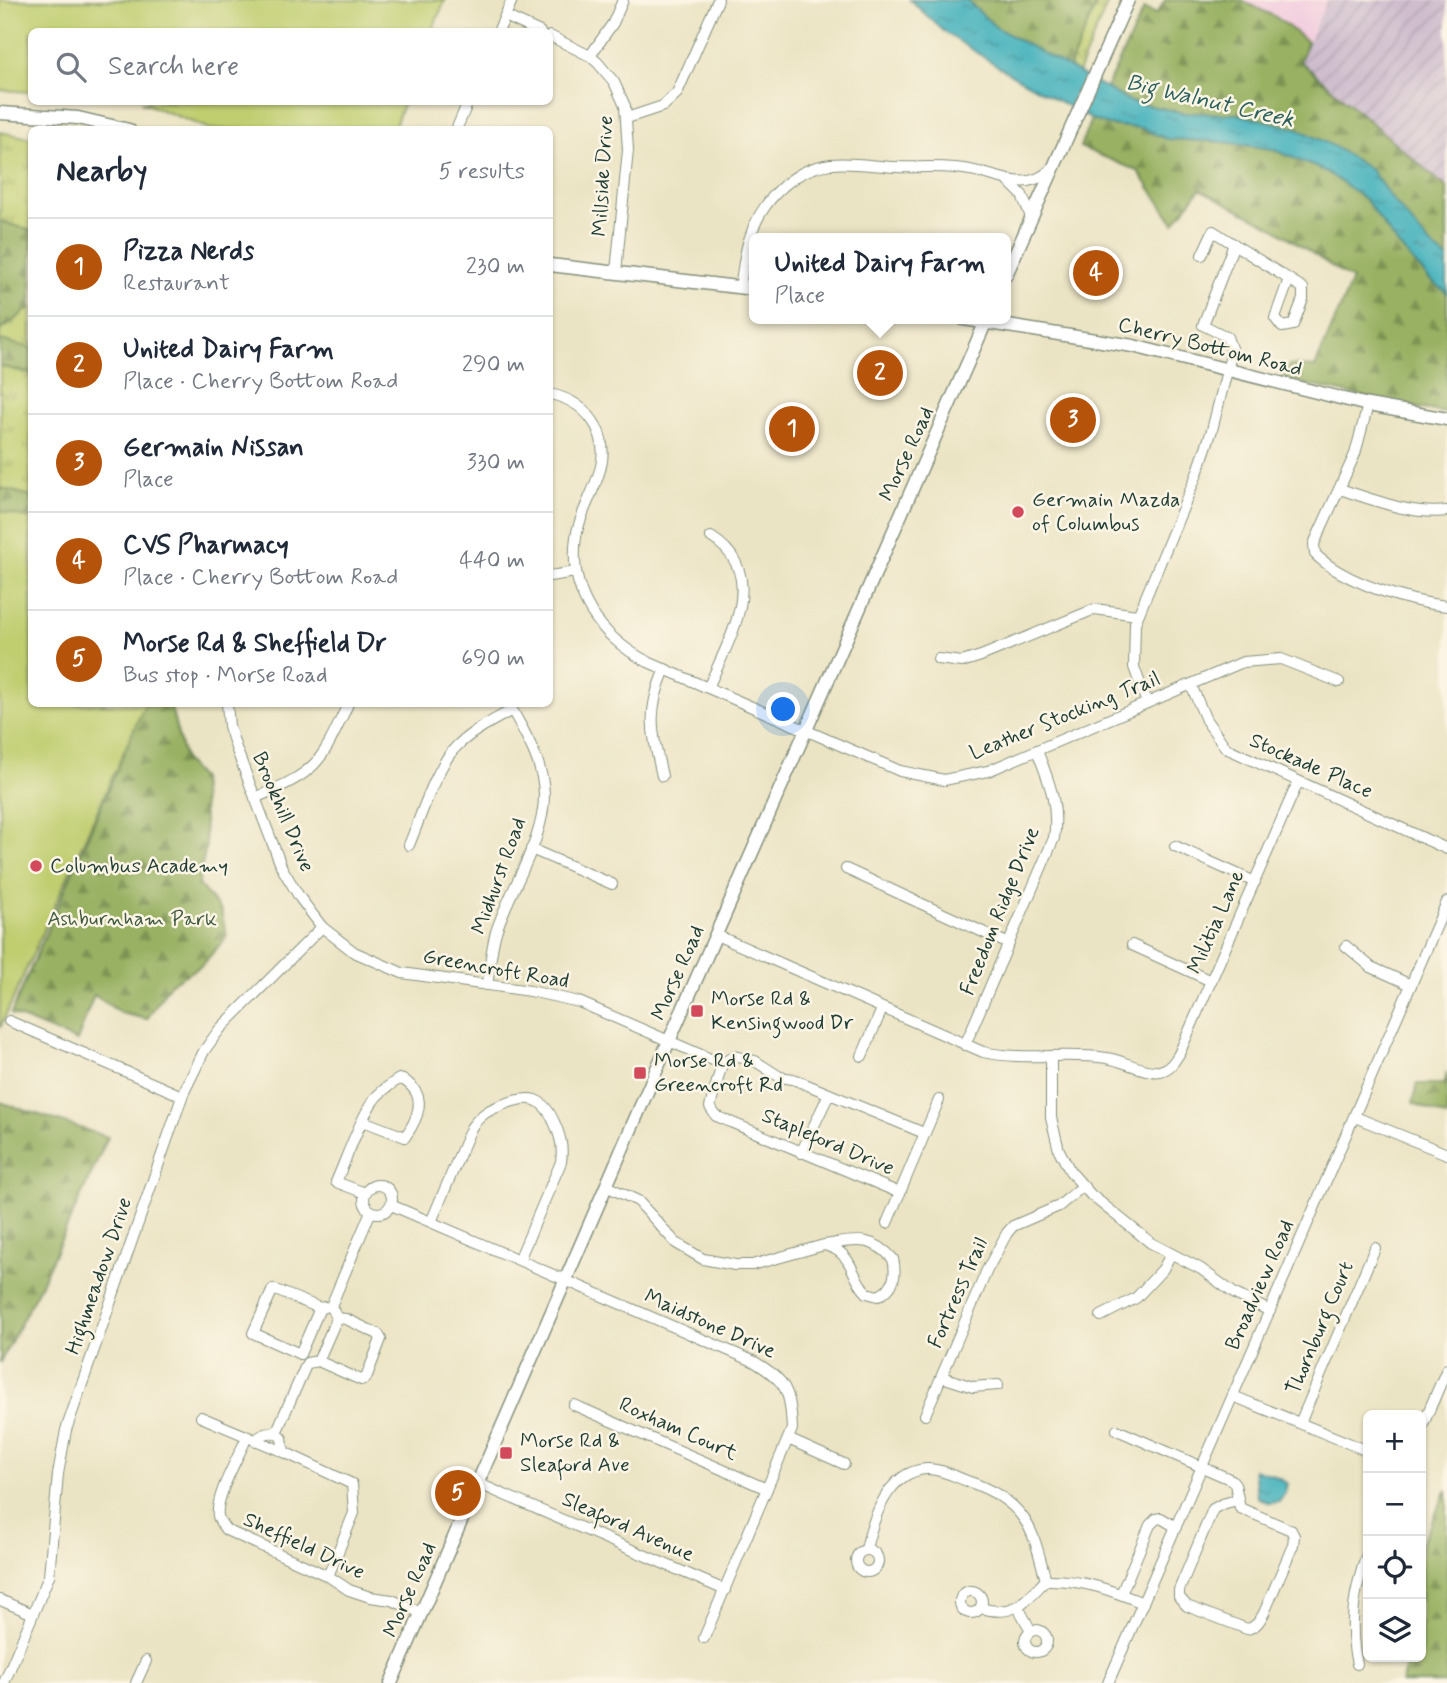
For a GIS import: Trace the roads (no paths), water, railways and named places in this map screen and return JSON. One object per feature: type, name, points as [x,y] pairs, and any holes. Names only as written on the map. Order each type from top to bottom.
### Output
[{"type":"main road","points":[[1011,263],[1128,0]]},
{"type":"main road","points":[[0,113],[78,118],[112,126]]},
{"type":"main road","points":[[553,265],[749,288]]},
{"type":"main road","name":"Morse Road","points":[[391,1683],[669,1041],[985,324]]},
{"type":"main road","name":"Cherry Bottom Road","points":[[1004,324],[1133,346],[1368,405],[1447,419]]},
{"type":"street","points":[[500,28],[512,0]]},
{"type":"street","points":[[590,57],[613,23],[623,0]]},
{"type":"street","points":[[628,118],[663,106],[677,93],[718,0]]},
{"type":"street","points":[[505,16],[531,28]]},
{"type":"street","name":"Millside Drive","points":[[553,38],[590,57],[614,82],[625,106],[628,118],[628,150],[616,272]]},
{"type":"street","points":[[458,126],[467,105]]},
{"type":"street","points":[[752,233],[764,207],[784,185],[804,173],[833,164],[942,167],[973,170],[1009,181],[1029,182],[1037,180],[1053,168]]},
{"type":"street","points":[[1009,181],[1022,195],[1031,217]]},
{"type":"street","points":[[1202,255],[1213,231],[1234,244],[1289,279],[1303,288],[1304,293],[1293,326],[1282,327],[1275,318],[1289,279]]},
{"type":"street","points":[[740,287],[749,239]]},
{"type":"street","points":[[1147,703],[1134,667],[1137,615],[1197,474],[1212,430],[1231,344],[1227,337],[1203,325],[1234,244]]},
{"type":"street","name":"Leather Stocking Trail","points":[[553,395],[578,404],[591,416],[602,443],[602,469],[578,525],[576,572],[584,601],[605,632],[623,647],[665,670],[900,771],[944,780],[988,771],[1243,662],[1281,659],[1339,682]]},
{"type":"street","points":[[1368,405],[1355,454],[1318,535],[1315,554],[1344,573],[1394,596],[1447,606]]},
{"type":"street","points":[[1340,489],[1409,510],[1432,513],[1447,510]]},
{"type":"street","points":[[708,688],[740,614],[743,586],[731,555],[723,544],[711,537]]},
{"type":"street","points":[[553,576],[576,572]]},
{"type":"street","points":[[938,659],[962,662],[981,656],[1095,609],[1137,615]]},
{"type":"street","points":[[662,776],[651,715],[654,698],[665,670]]},
{"type":"street","name":"Stockade Place","points":[[1191,685],[1206,720],[1226,748],[1447,849]]},
{"type":"street","name":"Brookhill Drive","points":[[227,707],[229,726],[282,868],[322,927]]},
{"type":"street","points":[[255,798],[289,783],[312,768],[329,747],[347,707]]},
{"type":"street","points":[[409,845],[443,766],[455,747],[511,707]]},
{"type":"street","name":"Midhurst Road","points":[[487,985],[496,932],[538,831],[544,793],[540,769],[532,748],[511,707]]},
{"type":"street","name":"Freedom Ridge Drive","points":[[965,1045],[1054,838],[1057,820],[1051,785],[1037,751]]},
{"type":"street","name":"Militia Lane","points":[[1051,1057],[1107,1058],[1153,1071],[1162,1071],[1172,1066],[1180,1054],[1298,782]]},
{"type":"street","points":[[1175,846],[1255,882]]},
{"type":"street","points":[[531,849],[612,884]]},
{"type":"street","points":[[846,869],[1009,944]]},
{"type":"street","name":"Broadview Road","points":[[1108,1683],[1447,902]]},
{"type":"street","name":"Greencroft Road","points":[[322,927],[354,953],[402,973],[530,991],[579,1002],[722,1065]]},
{"type":"street","name":"Highmeadow Drive","points":[[4,1683],[49,1576],[58,1474],[66,1430],[182,1096],[204,1051],[219,1030],[322,927]]},
{"type":"street","points":[[716,935],[965,1045],[1004,1057],[1051,1057],[1051,1118],[1059,1150],[1070,1171],[1091,1195],[1136,1231],[1171,1254],[1201,1269],[1235,1294],[1270,1311]]},
{"type":"street","points":[[1132,945],[1211,981]]},
{"type":"street","points":[[1346,946],[1371,967],[1411,985]]},
{"type":"street","points":[[862,1056],[882,1009]]},
{"type":"street","points":[[9,1021],[182,1096]]},
{"type":"street","points":[[722,1065],[734,1056],[755,1061],[780,1077],[793,1079],[925,1133]]},
{"type":"street","name":"Stapleford Drive","points":[[722,1065],[710,1102],[711,1112],[801,1153],[900,1193]]},
{"type":"street","points":[[363,1121],[405,1136],[421,1105],[418,1094],[407,1082],[399,1079],[375,1097],[363,1121],[336,1182],[365,1193]]},
{"type":"street","points":[[801,1153],[829,1094]]},
{"type":"street","points":[[431,1222],[471,1128],[480,1116],[492,1108],[519,1098],[535,1100],[548,1108],[563,1148],[561,1162],[519,1260]]},
{"type":"street","points":[[887,1223],[939,1100]]},
{"type":"street","points":[[1354,1117],[1447,1154]]},
{"type":"street","points":[[374,1185],[384,1185],[390,1191],[391,1205],[384,1211],[371,1211],[364,1202],[365,1193],[374,1185]]},
{"type":"street","points":[[606,1186],[638,1201],[676,1243],[704,1259],[735,1265],[752,1265],[824,1245],[858,1240],[881,1248],[893,1259],[895,1275],[890,1288],[878,1296],[867,1293],[845,1256],[824,1245]]},
{"type":"street","name":"Fortress Trail","points":[[925,1415],[987,1270],[1007,1233],[1013,1226],[1059,1206],[1083,1186]]},
{"type":"street","name":"Maidstone Drive","points":[[391,1205],[753,1361],[776,1375],[791,1398],[792,1429],[789,1439]]},
{"type":"street","points":[[337,1318],[331,1306],[371,1211]]},
{"type":"street","name":"Thornburg Court","points":[[1300,1423],[1375,1248]]},
{"type":"street","points":[[1101,1316],[1136,1298],[1163,1269],[1171,1254]]},
{"type":"street","points":[[331,1306],[320,1308],[273,1289],[253,1333],[312,1362],[360,1380],[366,1378],[380,1344],[378,1334],[346,1319],[337,1318]]},
{"type":"street","points":[[300,1354],[320,1308]]},
{"type":"street","points":[[276,1433],[337,1318]]},
{"type":"street","points":[[1426,1417],[1447,1369]]},
{"type":"street","points":[[942,1377],[973,1387],[998,1385]]},
{"type":"street","points":[[1233,1396],[1363,1449]]},
{"type":"street","name":"Roxham Court","points":[[574,1405],[766,1489]]},
{"type":"street","points":[[201,1417],[352,1484],[354,1513],[328,1576]]},
{"type":"street","points":[[1117,1430],[1232,1480],[1240,1508],[1291,1531],[1294,1536],[1293,1545],[1264,1613],[1253,1628],[1247,1629],[1187,1606],[1179,1597],[1178,1590],[1213,1509],[1237,1500]]},
{"type":"street","points":[[251,1439],[268,1432],[276,1433],[282,1438],[284,1452]]},
{"type":"street","name":"Sheffield Drive","points":[[251,1439],[221,1495],[218,1511],[221,1523],[233,1535],[328,1576],[349,1590],[392,1600],[421,1613]]},
{"type":"street","points":[[704,1638],[789,1439],[844,1464]]},
{"type":"street","points":[[866,1549],[874,1520],[888,1492],[907,1474],[934,1469],[978,1485],[1015,1508],[1030,1530],[1046,1580]]},
{"type":"street","name":"Sleaford Avenue","points":[[477,1483],[725,1590]]},
{"type":"street","points":[[1121,1594],[1150,1525],[1161,1518],[1176,1527]]},
{"type":"street","points":[[1357,1664],[1352,1643],[1352,1612],[1363,1571]]},
{"type":"street","points":[[981,1608],[996,1612],[1018,1607],[1046,1580],[1067,1579],[1143,1603]]},
{"type":"street","points":[[0,1600],[33,1614]]},
{"type":"street","points":[[1018,1607],[1031,1631]]},
{"type":"street","points":[[136,1683],[146,1661]]},
{"type":"water","points":[[910,0],[966,0],[997,28],[1131,102],[1184,113],[1237,114],[1296,128],[1333,146],[1371,170],[1427,241],[1447,259],[1447,293],[1429,279],[1398,245],[1366,200],[1327,172],[1272,149],[1224,142],[1167,139],[1141,128],[1108,125],[1091,119],[1012,75],[946,33]]},
{"type":"water","points":[[1254,1469],[1287,1483],[1279,1502],[1269,1503],[1257,1497]]},
{"type":"place","name":"CVS Pharmacy","points":[[1096,273]]},
{"type":"place","name":"United Dairy Farm","points":[[880,373]]},
{"type":"place","name":"Germain Nissan","points":[[1073,420]]},
{"type":"place","name":"Pizza Nerds","points":[[792,429]]},
{"type":"place","name":"Germain Mazda of Columbus","points":[[1018,512]]},
{"type":"place","name":"Columbus Academy","points":[[36,866]]},
{"type":"place","name":"Morse Rd & Kensingwood Dr","points":[[697,1011]]},
{"type":"place","name":"Morse Rd & Greencroft Rd","points":[[640,1073]]},
{"type":"place","name":"Morse Rd & Sleaford Ave","points":[[506,1453]]},
{"type":"place","name":"Morse Rd & Sheffield Dr","points":[[458,1493]]},
{"type":"water label","name":"Big Walnut Creek","points":[[1210,102]]},
{"type":"park label","name":"Ashburnham Park","points":[[132,919]]}]
